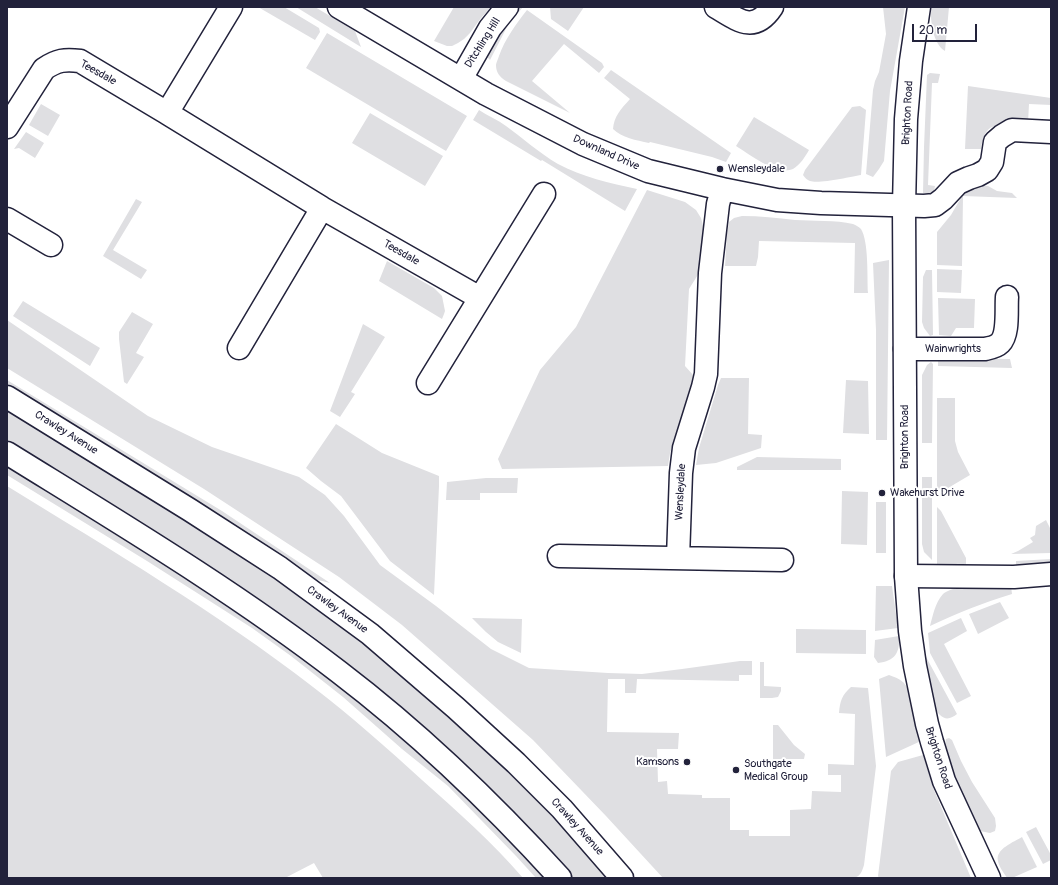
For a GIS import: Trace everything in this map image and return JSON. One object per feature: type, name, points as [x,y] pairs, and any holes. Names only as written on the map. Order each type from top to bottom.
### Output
[{"type":"street","points":[[167,113],[231,7]]},
{"type":"street","name":"Downland Drive","points":[[339,7],[461,79],[583,144],[648,171],[722,189],[777,200],[904,206],[935,205],[958,183],[987,170],[992,162],[995,142],[1002,136],[1012,130],[1051,132]]},
{"type":"street","name":"Ditchling Hill","points":[[461,79],[490,28],[507,7]]},
{"type":"street","points":[[716,7],[739,21],[754,22],[762,20],[772,7]]},
{"type":"street","name":"Brighton Road","points":[[919,7],[911,61],[906,119],[904,206],[906,576],[910,631],[922,702],[944,781],[989,878]]},
{"type":"street","name":"Teesdale","points":[[7,127],[44,69],[60,60],[80,61],[322,208],[480,298]]},
{"type":"street","name":"Wensleydale","points":[[678,558],[681,473],[684,448],[706,374],[710,274],[718,204],[722,189]]},
{"type":"street","points":[[428,383],[544,194]]},
{"type":"street","points":[[239,348],[322,208]]},
{"type":"street","points":[[7,218],[51,245]]},
{"type":"street","name":"Wainwrights","points":[[905,348],[985,349],[994,347],[1000,343],[1006,330],[1007,297]]},
{"type":"street","name":"Crawley Avenue","points":[[7,397],[190,510],[280,568],[370,634],[456,708],[516,763],[562,809],[622,878]]},
{"type":"street","points":[[7,453],[163,549],[271,622],[339,672],[409,729],[475,790],[528,842],[560,878]]},
{"type":"street","points":[[559,556],[782,560]]},
{"type":"street","points":[[906,576],[1014,577],[1051,574]]},
{"type":"shaded area","points":[[258,7],[284,7],[319,28],[320,32],[315,40]]},
{"type":"shaded area","points":[[296,7],[315,7],[355,31],[361,47]]},
{"type":"shaded area","points":[[454,7],[491,7],[464,39],[452,46],[447,46],[434,41]]},
{"type":"shaded area","points":[[517,7],[523,7],[508,25],[490,60],[486,56],[494,39]]},
{"type":"shaded area","points":[[550,7],[584,7],[568,31],[551,19]]},
{"type":"shaded area","points":[[883,7],[905,7],[890,91],[884,161],[873,177],[866,174],[873,90],[879,72],[886,34]]},
{"type":"shaded area","points":[[931,7],[949,7],[945,51],[938,43],[933,31]]},
{"type":"shaded area","points":[[527,10],[602,63],[604,67],[599,73],[564,44],[532,81],[570,113],[506,81],[498,73],[496,64],[501,50],[511,32]]},
{"type":"shaded area","points":[[327,33],[467,116],[446,151],[306,68]]},
{"type":"shaded area","points":[[611,70],[731,153],[726,162],[712,157],[650,142],[634,140],[625,137],[613,129],[616,116],[630,99],[604,78]]},
{"type":"shaded area","points":[[930,73],[940,74],[938,83],[932,83],[928,185],[935,186],[934,191],[928,194],[923,193],[927,75]]},
{"type":"shaded area","points":[[968,86],[1051,98],[1051,105],[1029,104],[1028,123],[1000,124],[995,126],[987,131],[981,149],[965,149]]},
{"type":"shaded area","points":[[41,104],[60,115],[48,136],[29,125]]},
{"type":"shaded area","points":[[860,106],[866,110],[861,175],[820,182],[814,182],[807,179],[803,175],[805,170],[852,107]]},
{"type":"shaded area","points":[[479,110],[503,124],[544,155],[567,169],[606,182],[637,189],[625,211],[473,120]]},
{"type":"shaded area","points":[[370,113],[443,156],[425,186],[352,143]]},
{"type":"shaded area","points":[[754,117],[809,150],[798,165],[793,169],[786,170],[771,167],[736,146]]},
{"type":"shaded area","points":[[26,132],[44,143],[35,158],[19,148],[14,149]]},
{"type":"shaded area","points":[[978,185],[988,186],[997,191],[1012,193],[1017,198],[963,196],[962,266],[937,265],[937,232],[951,215],[962,196]]},
{"type":"shaded area","points":[[647,190],[685,202],[696,210],[701,218],[704,229],[699,273],[689,289],[685,366],[694,376],[670,453],[668,466],[502,469],[498,459],[540,370],[576,327]]},
{"type":"shaded area","points":[[136,199],[142,202],[113,250],[147,270],[141,279],[103,256]]},
{"type":"shaded area","points":[[742,216],[839,222],[857,226],[861,229],[864,235],[867,260],[868,293],[854,293],[855,243],[759,241],[756,266],[725,266],[729,222],[734,218]]},
{"type":"shaded area","points":[[889,260],[887,440],[876,440],[876,330],[873,263]]},
{"type":"shaded area","points":[[387,261],[434,288],[442,296],[445,311],[442,319],[379,281]]},
{"type":"shaded area","points":[[937,269],[962,270],[961,293],[937,292]]},
{"type":"shaded area","points":[[926,270],[932,270],[933,335],[930,336],[924,328],[922,322],[923,277]]},
{"type":"shaded area","points":[[938,298],[975,299],[974,328],[956,328],[951,336],[939,335]]},
{"type":"shaded area","points":[[23,301],[100,348],[90,366],[13,316]]},
{"type":"shaded area","points":[[132,312],[153,324],[136,353],[144,357],[127,384],[124,382],[119,332]]},
{"type":"shaded area","points":[[7,320],[148,416],[212,447],[299,477],[325,495],[344,516],[380,565],[491,649],[529,668],[642,674],[740,661],[752,661],[752,675],[739,675],[739,681],[637,679],[636,693],[625,693],[625,679],[608,679],[607,732],[679,733],[678,749],[657,749],[658,782],[667,781],[668,794],[702,795],[702,798],[730,798],[730,830],[749,830],[749,836],[790,836],[790,810],[811,809],[812,791],[841,792],[841,775],[828,775],[828,764],[854,765],[855,714],[839,713],[841,702],[845,693],[851,687],[868,688],[876,766],[864,865],[861,873],[854,878],[663,878],[533,740],[402,625],[339,577],[204,489],[7,368]]},
{"type":"shaded area","points":[[363,324],[385,337],[351,392],[355,394],[340,417],[330,411]]},
{"type":"shaded area","points":[[938,359],[1010,359],[1012,368],[938,366]]},
{"type":"shaded area","points":[[931,362],[933,364],[932,443],[922,443],[922,375],[927,365]]},
{"type":"shaded area","points":[[721,378],[749,378],[748,434],[762,435],[761,448],[716,463],[696,465],[699,448]]},
{"type":"shaded area","points":[[7,380],[222,511],[330,583],[310,578],[7,386]]},
{"type":"shaded area","points":[[846,380],[868,381],[869,434],[843,433]]},
{"type":"shaded area","points":[[937,398],[955,398],[955,441],[958,452],[970,475],[948,488],[937,492]]},
{"type":"shaded area","points":[[7,411],[133,487],[249,560],[338,623],[397,671],[502,766],[577,841],[608,878],[573,878],[426,730],[377,687],[314,637],[156,532],[7,442]]},
{"type":"shaded area","points":[[336,424],[382,453],[439,476],[434,595],[390,561],[341,496],[306,468]]},
{"type":"shaded area","points":[[757,457],[841,459],[841,470],[737,470],[737,467]]},
{"type":"shaded area","points":[[7,467],[151,554],[257,624],[347,692],[407,742],[453,784],[493,823],[544,878],[536,878],[448,786],[402,749],[343,697],[291,656],[252,628],[147,561],[7,475]]},
{"type":"shaded area","points":[[922,477],[932,477],[932,560],[924,552],[922,544]]},
{"type":"shaded area","points":[[486,478],[518,478],[517,493],[480,493],[480,500],[446,500],[447,482]]},
{"type":"shaded area","points":[[7,486],[163,582],[239,633],[313,687],[369,732],[448,803],[487,840],[523,878],[323,878],[314,863],[285,878],[7,878]]},
{"type":"shaded area","points":[[842,491],[868,492],[867,545],[841,544]]},
{"type":"shaded area","points":[[876,502],[886,502],[886,553],[876,553]]},
{"type":"shaded area","points":[[937,507],[941,511],[966,558],[966,566],[944,567],[937,564]]},
{"type":"shaded area","points":[[1046,520],[1051,530],[1051,553],[1011,554],[1033,542],[1030,538],[1035,535],[1036,526]]},
{"type":"shaded area","points":[[1051,559],[1051,567],[1016,569],[1016,561]]},
{"type":"shaded area","points":[[876,586],[892,586],[898,628],[875,631]]},
{"type":"shaded area","points":[[976,586],[1011,586],[1012,594],[970,608],[930,626],[938,601],[943,594],[949,590]]},
{"type":"shaded area","points":[[1000,602],[1009,618],[978,634],[969,614]]},
{"type":"shaded area","points":[[472,618],[522,619],[521,653],[498,642]]},
{"type":"shaded area","points":[[961,618],[967,631],[944,644],[971,696],[957,703],[930,653],[928,633]]},
{"type":"shaded area","points":[[796,629],[866,630],[866,654],[796,653]]},
{"type":"shaded area","points":[[899,636],[899,647],[895,655],[889,660],[878,663],[874,657],[875,640]]},
{"type":"shaded area","points":[[925,655],[957,714],[951,718],[942,717],[934,704]]},
{"type":"shaded area","points":[[760,662],[764,662],[764,686],[781,687],[778,697],[760,698]]},
{"type":"shaded area","points":[[889,675],[902,681],[906,685],[921,741],[886,757],[879,679]]},
{"type":"shaded area","points":[[773,725],[778,725],[794,745],[805,754],[804,759],[773,759]]},
{"type":"shaded area","points":[[949,738],[952,740],[972,782],[995,818],[995,831],[990,833],[980,831],[976,823],[952,770],[946,747],[946,739]]},
{"type":"shaded area","points":[[923,755],[934,790],[971,878],[879,878],[878,876],[891,771],[898,762]]},
{"type":"shaded area","points":[[1036,827],[1051,855],[1051,860],[1043,864],[1026,832]]},
{"type":"shaded area","points":[[1022,837],[1037,867],[1012,878],[1007,878],[999,865],[999,853],[1006,846]]},
{"type":"place","name":"Wensleydale","points":[[720,169]]},
{"type":"place","name":"Wakehurst Drive","points":[[882,493]]},
{"type":"place","name":"Kamsons","points":[[687,762]]},
{"type":"place","name":"Southgate Medical Group","points":[[736,770]]}]
